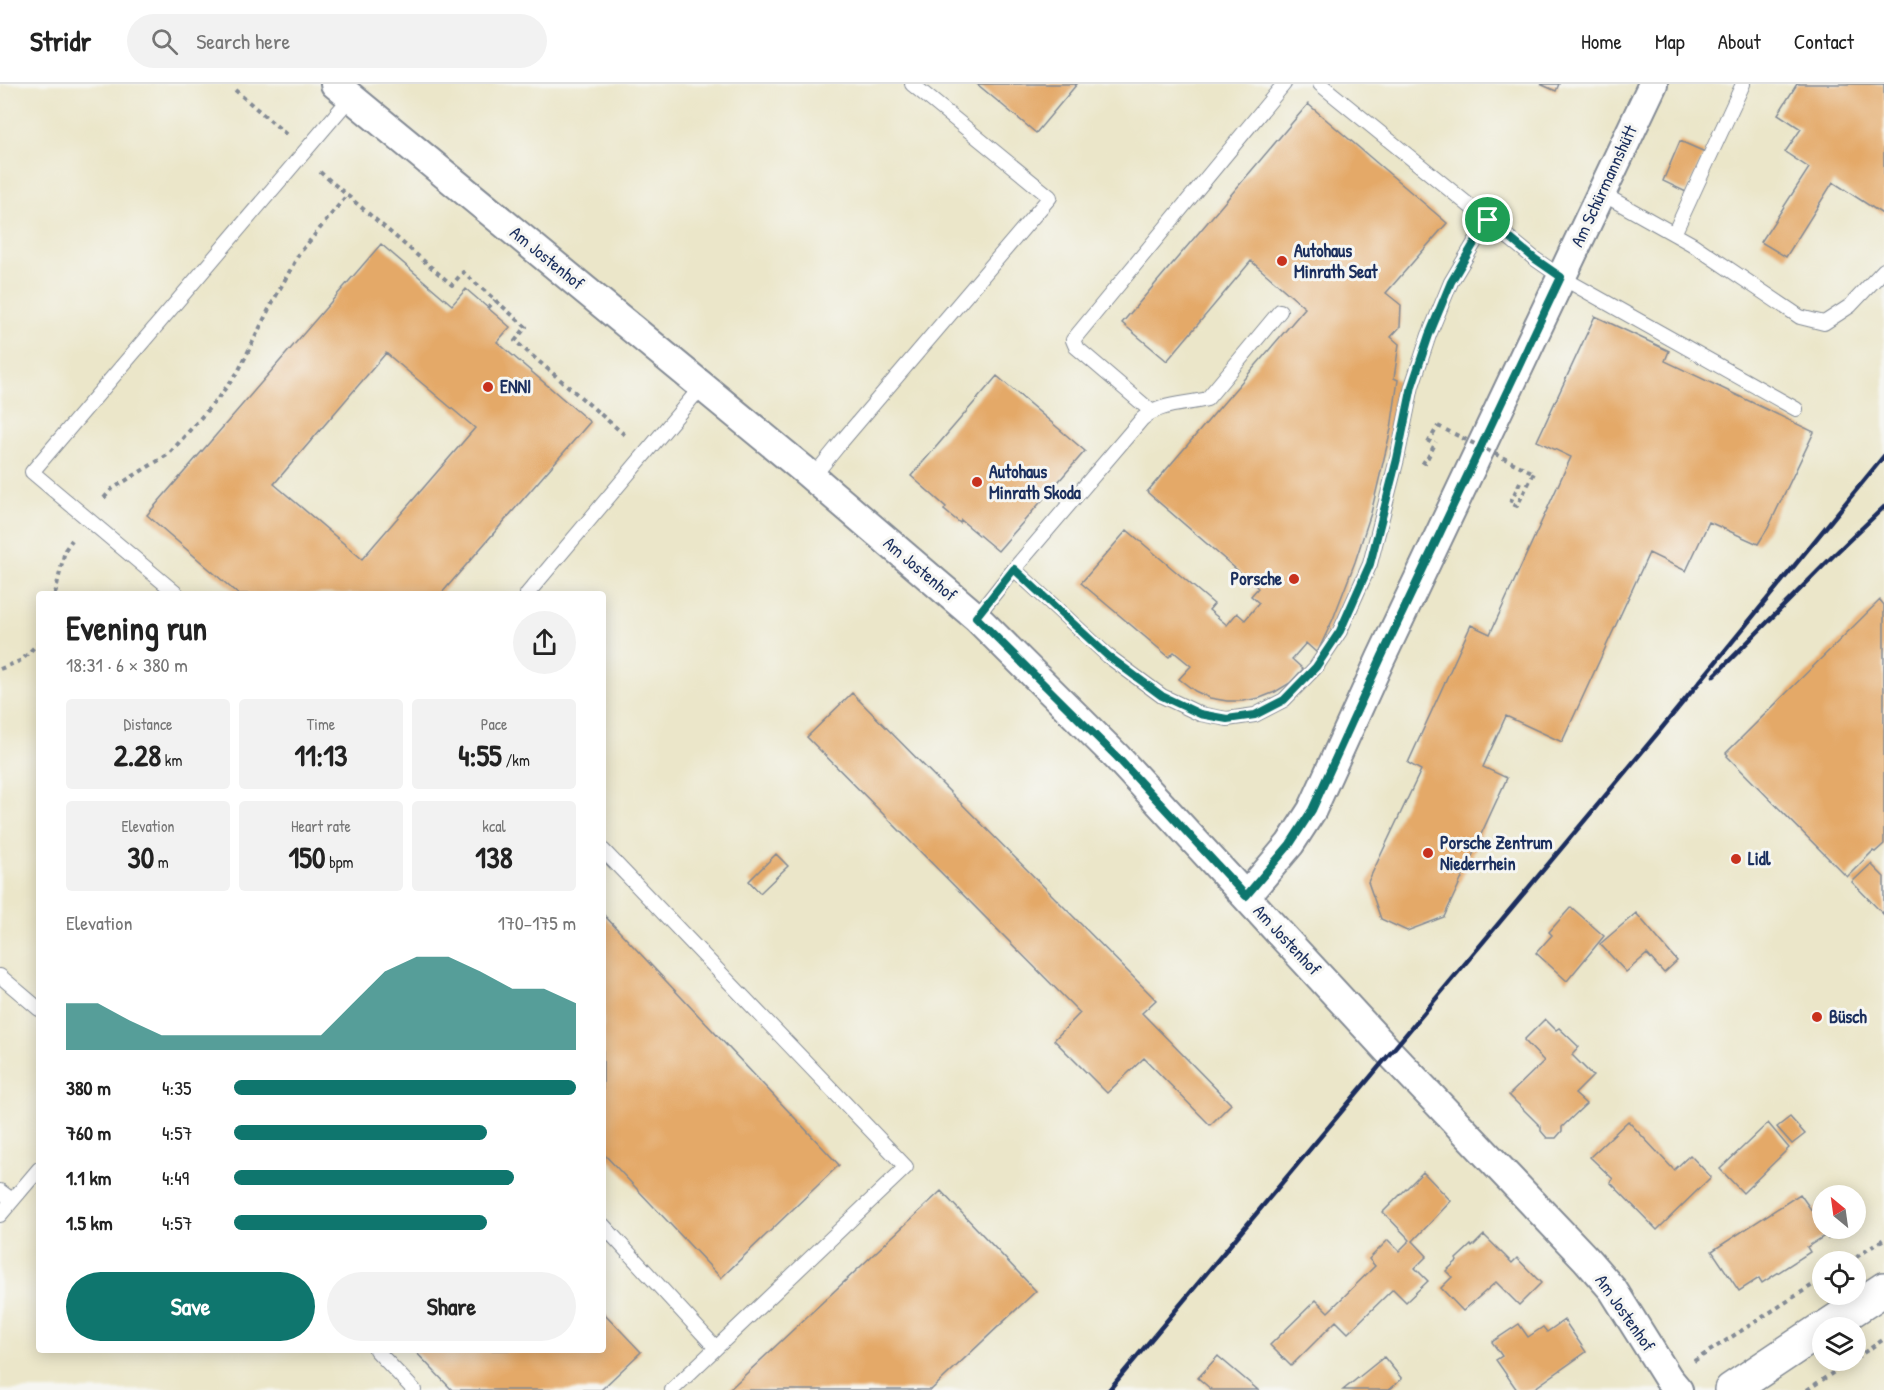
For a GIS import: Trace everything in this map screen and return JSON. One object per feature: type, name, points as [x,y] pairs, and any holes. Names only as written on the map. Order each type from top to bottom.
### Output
[{"type":"street","name":"Am Schürmannshütt","points":[[1246,896],[1290,844],[1312,810],[1386,648],[1653,84]]},
{"type":"street","name":"Am Jostenhof","points":[[343,90],[702,386],[976,617],[1117,757],[1391,1054],[1593,1266],[1613,1290],[1673,1384]]},
{"type":"street","points":[[1841,1317],[1884,1289]]},
{"type":"street","points":[[1731,1390],[1812,1336]]},
{"type":"lane","points":[[812,478],[1050,197],[912,84]]},
{"type":"lane","points":[[1151,411],[1076,347],[1073,340],[1284,84]]},
{"type":"lane","points":[[1320,84],[1535,259],[1561,277],[1796,409]]},
{"type":"lane","points":[[1674,234],[1743,84]]},
{"type":"lane","points":[[173,591],[32,472],[303,154],[343,90]]},
{"type":"lane","points":[[1601,192],[1692,244],[1800,317],[1824,323],[1850,306],[1884,270]]},
{"type":"lane","points":[[1014,569],[1108,656],[1162,696],[1200,714],[1227,719],[1255,715],[1284,700],[1316,667],[1340,631],[1370,564],[1397,459],[1412,386],[1425,345],[1451,282],[1488,220]]},
{"type":"lane","points":[[976,617],[1142,419],[1151,411],[1163,406],[1207,399],[1280,311]]},
{"type":"lane","points":[[530,591],[702,386]]},
{"type":"lane","points":[[606,853],[906,1167],[672,1390]]},
{"type":"lane","points":[[0,976],[36,1006]]},
{"type":"lane","points":[[0,1215],[36,1172]]},
{"type":"lane","points":[[0,1191],[12,1200]]},
{"type":"lane","points":[[606,1228],[716,1348]]},
{"type":"lane","points":[[379,1353],[414,1390]]},
{"type":"path","points":[[235,90],[347,195],[452,285],[463,272],[526,327],[514,341],[646,453]]},
{"type":"path","points":[[57,591],[65,550],[86,517],[112,489],[169,454],[218,398],[238,372],[299,254],[347,195]]},
{"type":"path","points":[[488,308],[495,300]]},
{"type":"path","points":[[1438,426],[1534,473],[1517,506],[1510,503],[1520,482]]},
{"type":"path","points":[[0,669],[22,660],[36,645]]},
{"type":"path","points":[[1866,1251],[1884,1239]]},
{"type":"path","points":[[1673,1384],[1812,1286]]},
{"type":"path","points":[[1866,1351],[1884,1339]]},
{"type":"path","points":[[1807,1390],[1836,1371]]},
{"type":"building","points":[[977,84],[1077,84],[1036,133]]},
{"type":"building","points":[[1540,84],[1559,84],[1556,91]]},
{"type":"building","points":[[1797,84],[1884,84],[1884,215],[1833,182],[1786,257],[1761,242],[1809,168],[1785,152],[1801,129],[1778,114]]},
{"type":"building","points":[[1308,104],[1447,223],[1386,293],[1401,305],[1400,327],[1391,337],[1399,344],[1394,378],[1398,380],[1391,429],[1371,513],[1333,619],[1317,653],[1306,643],[1292,659],[1303,669],[1290,683],[1260,698],[1227,701],[1210,698],[1195,691],[1179,679],[1191,666],[1174,652],[1169,657],[1081,583],[1127,530],[1214,604],[1209,610],[1227,625],[1237,613],[1245,620],[1259,603],[1251,596],[1258,588],[1147,492],[1305,308],[1251,261],[1167,361],[1122,323]]},
{"type":"building","points":[[1680,141],[1705,152],[1686,192],[1663,181]]},
{"type":"building","name":"ENNI","points":[[381,244],[452,305],[466,289],[510,327],[497,342],[590,422],[444,591],[235,591],[147,515]],"holes":[[[386,353],[475,428],[362,559],[274,484]]]},
{"type":"building","points":[[1595,316],[1669,351],[1665,361],[1814,432],[1758,544],[1709,522],[1686,571],[1649,553],[1562,742],[1506,716],[1483,767],[1507,778],[1479,841],[1444,917],[1407,931],[1381,919],[1368,882],[1421,770],[1408,763],[1471,625],[1490,634],[1571,457],[1537,441]]},
{"type":"building","points":[[997,376],[1085,451],[998,551],[961,520],[960,523],[944,510],[946,507],[911,476]]},
{"type":"building","points":[[1880,600],[1884,605],[1884,844],[1875,852],[1873,851],[1847,877],[1726,753]]},
{"type":"building","points":[[852,693],[1156,1000],[1142,1013],[1231,1104],[1210,1125],[1144,1058],[1107,1093],[1054,1040],[1080,1013],[807,737]]},
{"type":"building","points":[[776,854],[788,866],[760,893],[749,881]]},
{"type":"building","points":[[1871,864],[1884,877],[1884,915],[1852,882]]},
{"type":"building","points":[[1571,907],[1604,936],[1567,981],[1536,953],[1552,935],[1549,932]]},
{"type":"building","points":[[1636,913],[1677,961],[1664,973],[1647,954],[1626,972],[1600,944]]},
{"type":"building","points":[[606,917],[839,1165],[721,1278],[606,1156]]},
{"type":"building","points":[[1545,1019],[1556,1030],[1559,1028],[1579,1047],[1572,1055],[1593,1076],[1575,1094],[1586,1104],[1562,1127],[1562,1131],[1556,1138],[1547,1138],[1541,1131],[1541,1127],[1509,1095],[1544,1061],[1524,1040]]},
{"type":"building","points":[[1790,1117],[1805,1134],[1792,1144],[1777,1127]]},
{"type":"building","points":[[1628,1121],[1674,1170],[1690,1155],[1711,1177],[1657,1230],[1610,1182],[1613,1179],[1590,1157]]},
{"type":"building","points":[[1768,1123],[1789,1148],[1743,1193],[1720,1169]]},
{"type":"building","points":[[1423,1172],[1451,1201],[1413,1241],[1427,1256],[1415,1268],[1428,1281],[1406,1302],[1393,1289],[1348,1333],[1336,1321],[1291,1366],[1270,1345],[1316,1300],[1328,1312],[1375,1266],[1369,1259],[1388,1240],[1399,1251],[1410,1240],[1383,1212]]},
{"type":"building","points":[[941,1191],[1036,1291],[931,1390],[729,1390]]},
{"type":"building","points":[[1800,1194],[1812,1211],[1812,1239],[1820,1239],[1807,1247],[1810,1252],[1762,1283],[1759,1278],[1739,1291],[1712,1251]]},
{"type":"building","points":[[1484,1235],[1512,1263],[1517,1258],[1541,1283],[1519,1305],[1496,1282],[1463,1311],[1441,1288],[1452,1277],[1446,1271],[1457,1261],[1456,1259]]},
{"type":"building","points":[[606,1315],[641,1352],[601,1390],[452,1390],[417,1353],[606,1353]]},
{"type":"building","points":[[1564,1320],[1586,1352],[1532,1390],[1517,1390],[1496,1360],[1502,1356],[1492,1342],[1519,1324],[1528,1337],[1543,1327],[1547,1332]]},
{"type":"building","points":[[1218,1356],[1258,1390],[1212,1390],[1198,1378]]},
{"type":"building","points":[[1384,1357],[1402,1379],[1389,1390],[1343,1390]]},
{"type":"railway","points":[[1109,1390],[1661,729],[1884,456]]},
{"type":"railway","points":[[1714,676],[1884,507]]},
{"type":"place","name":"Autohaus Minrath Seat","points":[[1282,261]]},
{"type":"place","name":"ENNI","points":[[488,387]]},
{"type":"place","name":"Autohaus Minrath Skoda","points":[[977,482]]},
{"type":"place","name":"Porsche","points":[[1294,579]]},
{"type":"place","name":"Porsche Zentrum Niederrhein","points":[[1428,853]]},
{"type":"place","name":"Lidl","points":[[1736,859]]},
{"type":"place","name":"Büsch","points":[[1817,1017]]},
{"type":"route","points":[[1488,220],[1535,259],[1561,277],[1381,658],[1312,810],[1290,844],[1246,896],[1117,757],[976,617],[1014,569],[1108,656],[1162,696],[1200,714],[1227,719],[1255,715],[1284,700],[1316,667],[1340,631],[1370,564],[1397,459],[1412,386],[1429,335],[1451,282],[1488,220]]}]
